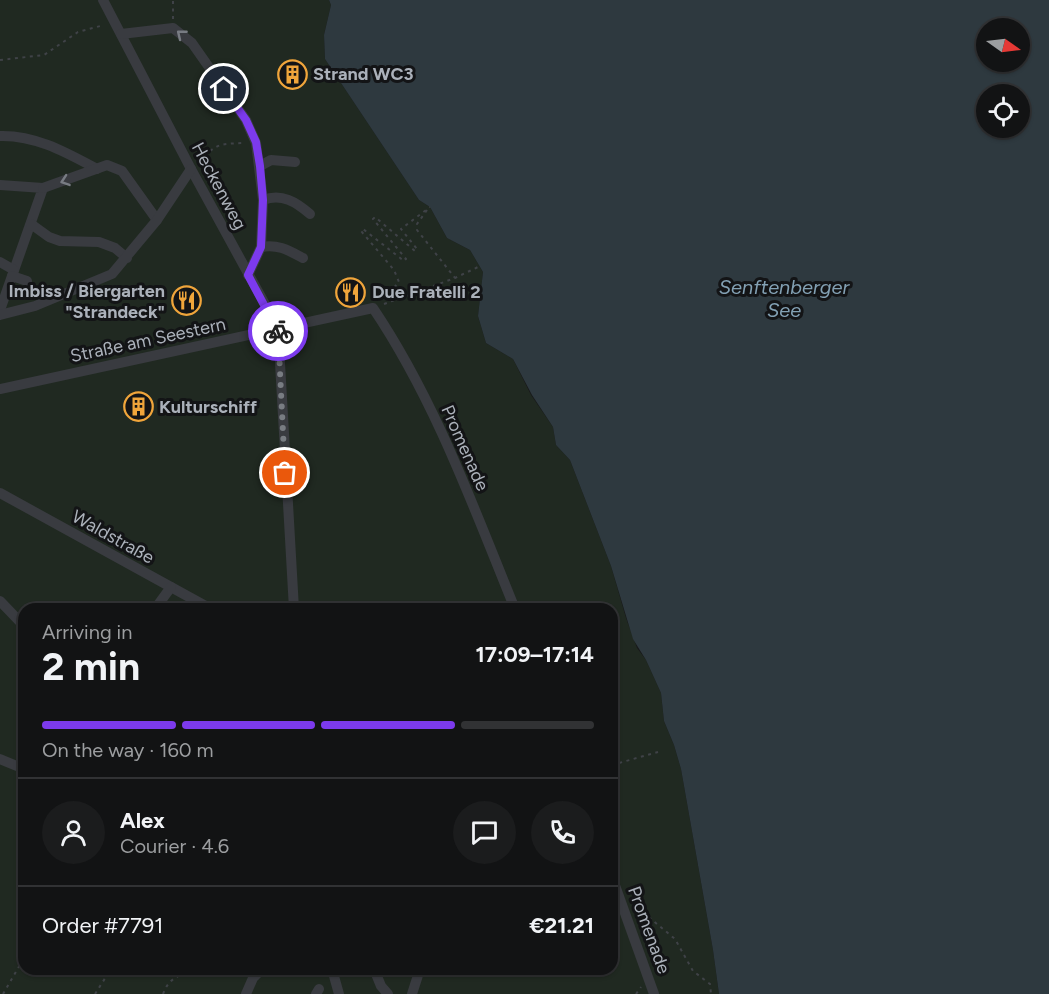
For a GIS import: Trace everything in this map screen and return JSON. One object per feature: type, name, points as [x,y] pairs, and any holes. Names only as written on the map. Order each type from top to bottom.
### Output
[{"type":"street","name":"Heckenweg","points":[[103,0],[190,169],[278,328],[294,603]]},
{"type":"street","points":[[121,34],[173,28],[192,43],[246,120],[256,142],[263,200],[261,247],[248,275]]},
{"type":"street","points":[[0,136],[17,136],[57,147],[97,169]]},
{"type":"street","points":[[260,166],[271,160],[295,162]]},
{"type":"street","points":[[0,185],[43,188],[107,165],[122,171],[157,220]]},
{"type":"street","points":[[0,315],[36,306],[112,274],[157,220],[190,169]]},
{"type":"street","points":[[0,310],[43,188]]},
{"type":"street","points":[[263,200],[274,196],[296,203],[310,214]]},
{"type":"street","points":[[31,224],[49,237],[60,241],[99,242],[116,248],[127,258]]},
{"type":"street","points":[[261,247],[282,247],[303,258]]},
{"type":"street","points":[[0,262],[27,281]]},
{"type":"street","name":"Straße am Seestern","points":[[0,389],[278,328],[375,304]]},
{"type":"street","name":"Promenade","points":[[375,304],[445,436],[513,603]]},
{"type":"street","name":"Waldstraße","points":[[0,493],[200,603]]},
{"type":"street","points":[[159,603],[171,587]]},
{"type":"street","points":[[0,601],[18,620]]},
{"type":"street","points":[[0,759],[18,766]]},
{"type":"street","name":"Promenade","points":[[618,895],[654,994]]},
{"type":"street","points":[[246,994],[256,975]]},
{"type":"street","points":[[334,975],[339,994]]},
{"type":"street","points":[[376,975],[381,986],[388,994]]},
{"type":"street","points":[[412,994],[418,975]]},
{"type":"path","points":[[173,0],[173,28]]},
{"type":"path","points":[[0,60],[44,55],[78,32],[115,22]]},
{"type":"path","points":[[190,169],[213,147],[221,144],[256,142]]},
{"type":"path","points":[[375,304],[399,282],[394,270],[361,231],[363,229],[404,261],[406,259],[373,219],[375,217],[415,251],[417,249],[401,229],[430,207],[417,224],[417,230],[455,278]]},
{"type":"path","points":[[375,304],[455,278],[480,266]]},
{"type":"path","points":[[618,763],[658,752]]},
{"type":"path","points":[[634,914],[645,914],[675,939],[693,971],[710,984],[711,994]]},
{"type":"path","points":[[3,994],[18,968]]},
{"type":"path","points":[[95,994],[107,975]]},
{"type":"path","points":[[163,994],[168,982],[177,975]]},
{"type":"shaded area","points":[[0,0],[329,0],[331,5],[324,35],[325,59],[419,200],[430,207],[447,238],[470,250],[483,272],[478,316],[486,343],[513,359],[531,395],[553,427],[556,445],[570,460],[611,566],[637,648],[646,660],[661,693],[664,721],[681,769],[719,994],[0,994]]},
{"type":"water","name":"Senftenberger See","points":[[329,0],[1049,0],[1049,994],[719,994],[681,769],[664,721],[661,693],[646,660],[633,639],[611,566],[570,460],[556,445],[553,427],[532,395],[513,359],[486,343],[478,316],[483,272],[470,250],[447,238],[430,207],[419,200],[325,59],[324,35],[331,5]]},
{"type":"way so far","points":[[278,331],[285,473]]},
{"type":"place","name":"Strand WC3","points":[[292,74]]},
{"type":"place","name":"Due Fratelli 2","points":[[351,292]]},
{"type":"place","name":"Imbiss / Biergarten \"Strandeck\"","points":[[186,301]]},
{"type":"place","name":"Kulturschiff","points":[[138,407]]},
{"type":"route","points":[[224,89],[246,120],[256,142],[263,200],[261,247],[248,275],[278,331]]}]
